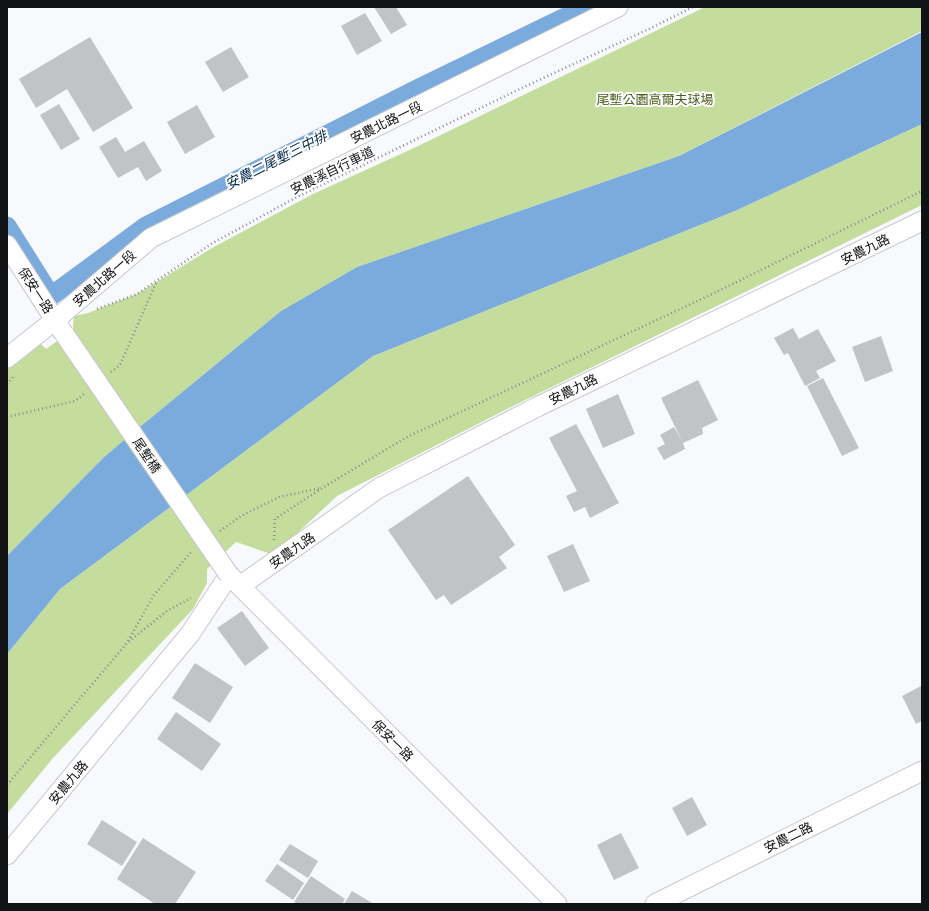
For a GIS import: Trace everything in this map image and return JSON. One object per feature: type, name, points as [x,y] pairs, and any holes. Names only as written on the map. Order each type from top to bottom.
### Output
[{"type":"street","name":"安農北路一段","points":[[11,366],[60,328],[151,238],[618,7]]},
{"type":"street","name":"安農九路","points":[[7,855],[234,581],[379,488],[544,403],[922,221]]},
{"type":"street","name":"保安一路","points":[[7,245],[60,328]]},
{"type":"street","name":"尾塹橋","points":[[60,328],[234,581]]},
{"type":"street","name":"保安一路","points":[[234,581],[557,904]]},
{"type":"street","name":"安農二路","points":[[655,904],[922,771]]},
{"type":"path","name":"安農溪自行車道","points":[[95,310],[137,294],[211,244],[295,198],[693,7]]},
{"type":"path","points":[[274,541],[275,519],[322,488],[407,437],[708,296],[922,191]]},
{"type":"path","points":[[7,384],[11,366]]},
{"type":"path","points":[[7,785],[126,643],[167,611],[197,595]]},
{"type":"green space","name":"尾塹公園高爾夫球場","points":[[705,7],[922,7],[922,31],[679,156],[357,267],[281,311],[130,435],[103,458],[7,556],[7,361],[28,346],[41,344],[46,349],[73,330],[74,316],[88,313],[137,294],[212,248],[313,194],[414,148]]},
{"type":"green space","points":[[922,124],[922,205],[507,409],[337,496],[274,555],[236,542],[207,569],[207,583],[193,609],[53,758],[7,814],[7,654],[60,589],[373,356],[735,211]]},
{"type":"water","points":[[922,32],[922,124],[735,211],[373,356],[60,589],[7,654],[7,556],[103,458],[281,311],[357,267],[679,156]]},
{"type":"building","points":[[374,7],[396,7],[407,25],[391,34]]},
{"type":"building","points":[[365,13],[382,41],[357,55],[341,26]]},
{"type":"building","points":[[90,37],[133,108],[93,132],[67,89],[36,108],[19,79]]},
{"type":"building","points":[[231,47],[249,77],[223,92],[205,62]]},
{"type":"building","points":[[59,104],[80,139],[61,150],[40,115]]},
{"type":"building","points":[[197,105],[215,137],[185,154],[167,122]]},
{"type":"building","points":[[116,137],[125,152],[144,141],[162,171],[146,181],[138,167],[118,178],[99,147]]},
{"type":"building","points":[[793,328],[799,339],[818,329],[836,361],[816,371],[820,378],[805,386],[788,353],[784,355],[774,338]]},
{"type":"building","points":[[881,336],[893,371],[865,382],[852,347]]},
{"type":"building","points":[[823,378],[859,448],[842,456],[807,386]]},
{"type":"building","points":[[698,380],[718,420],[702,428],[703,434],[683,443],[685,449],[664,460],[657,448],[665,444],[660,435],[674,427],[682,441],[661,398]]},
{"type":"building","points":[[618,394],[635,434],[603,448],[586,409]]},
{"type":"building","points":[[576,424],[619,503],[590,518],[585,507],[574,512],[566,496],[577,491],[549,438]]},
{"type":"building","points":[[468,476],[515,545],[499,557],[507,568],[451,605],[444,595],[436,600],[388,530]]},
{"type":"building","points":[[573,544],[590,581],[564,592],[547,556]]},
{"type":"building","points":[[242,611],[269,648],[245,666],[217,628]]},
{"type":"building","points":[[195,663],[233,687],[210,723],[172,698]]},
{"type":"building","points":[[921,686],[922,721],[916,724],[902,696]]},
{"type":"building","points":[[176,712],[221,744],[202,771],[157,739]]},
{"type":"building","points":[[692,797],[707,825],[687,836],[672,808]]},
{"type":"building","points":[[102,820],[137,842],[122,866],[87,844]]},
{"type":"building","points":[[621,833],[639,868],[614,880],[597,845]]},
{"type":"building","points":[[143,838],[196,872],[175,904],[155,904],[117,879]]},
{"type":"building","points":[[290,844],[318,861],[308,878],[279,860]]},
{"type":"building","points":[[277,864],[304,883],[293,900],[265,881]]},
{"type":"building","points":[[311,876],[345,899],[342,904],[298,904],[294,902]]},
{"type":"building","points":[[352,891],[374,904],[344,904]]},
{"type":"waterway","name":"安農二尾塹三中排","points":[[7,226],[51,296],[146,226],[417,89],[586,7]]}]
